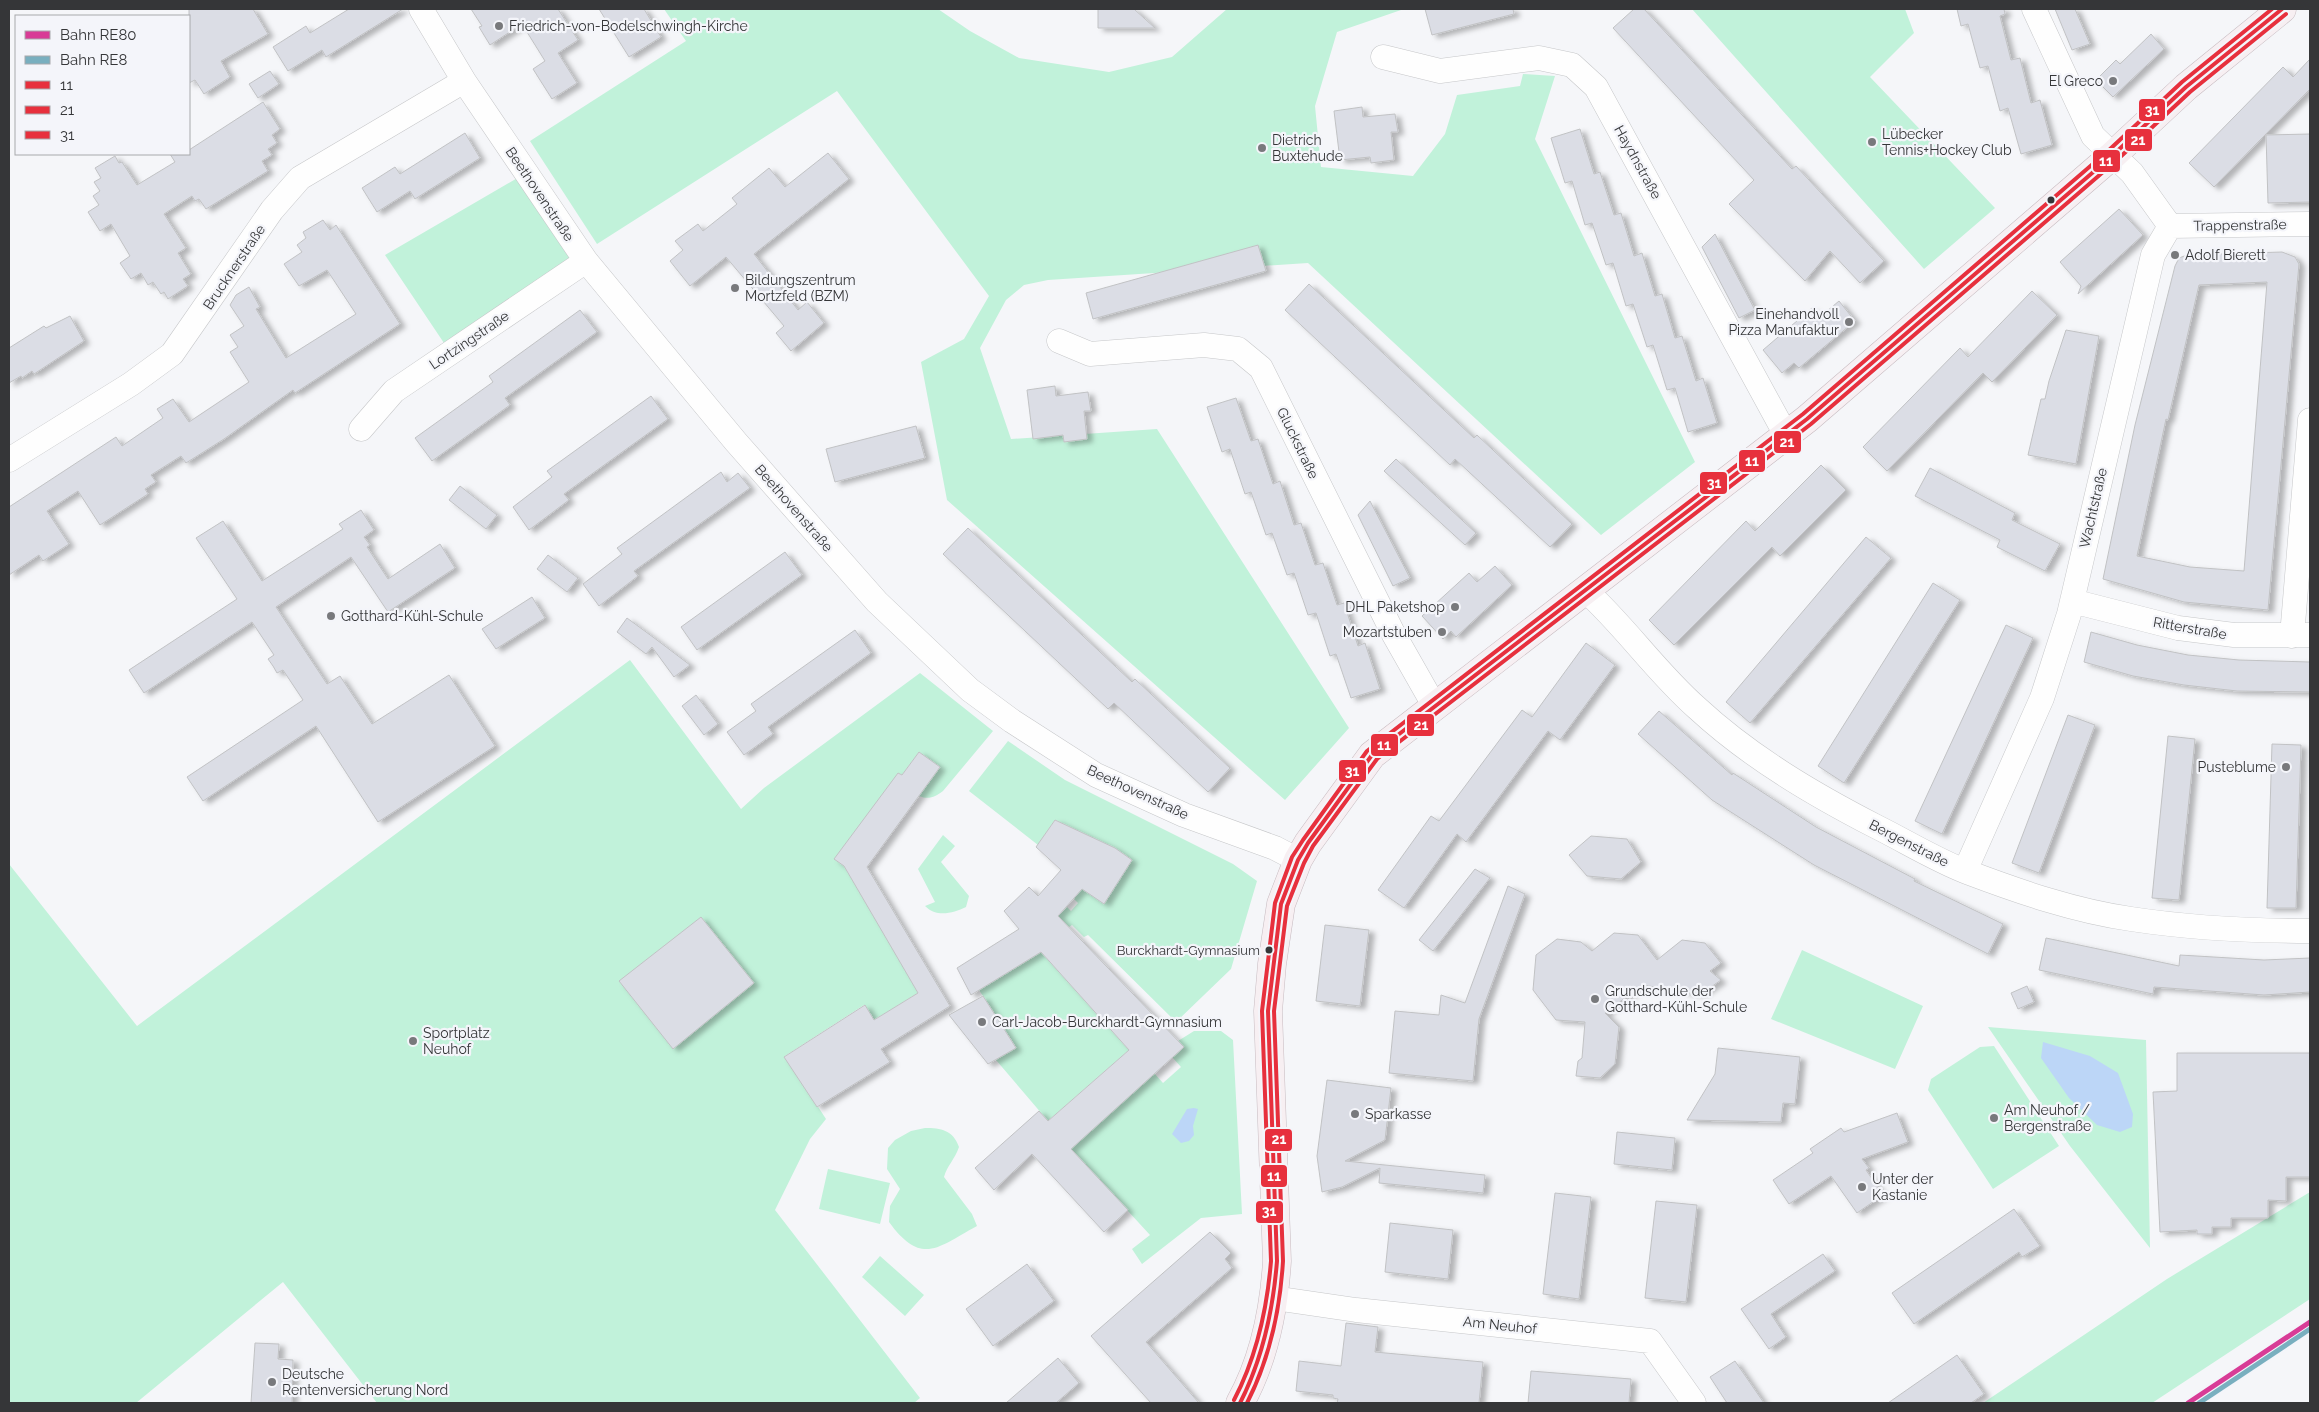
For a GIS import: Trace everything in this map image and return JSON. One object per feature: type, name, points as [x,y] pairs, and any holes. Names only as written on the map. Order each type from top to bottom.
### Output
[{"type":"main road","points":[[1240,1403],[1259,1361],[1274,1298],[1277,1261],[1268,1010],[1272,964],[1281,904],[1298,860],[1342,795],[1372,755],[1786,436],[2113,155],[2186,87],[2282,9]]},
{"type":"street","name":"Beethovenstraße","points":[[421,9],[464,81],[586,261],[736,442],[872,596],[970,690],[1012,721],[1096,775],[1184,815],[1276,848],[1298,860]]},
{"type":"street","points":[[2034,9],[2093,136],[2132,173],[2170,226]]},
{"type":"street","name":"Haydnstraße","points":[[1383,57],[1440,71],[1540,58],[1572,65],[1596,87],[1786,436]]},
{"type":"street","name":"Brucknerstraße","points":[[9,460],[131,384],[172,354],[272,210],[300,178],[464,81]]},
{"type":"street","name":"Trappenstraße","points":[[2170,226],[2310,224]]},
{"type":"street","name":"Wachtstraße","points":[[1965,871],[2042,698],[2072,602],[2153,255],[2170,226]]},
{"type":"street","name":"Lortzingstraße","points":[[362,429],[394,391],[586,261]]},
{"type":"street","name":"Gluckstraße","points":[[1059,341],[1090,354],[1204,345],[1238,349],[1261,368],[1389,625],[1435,707]]},
{"type":"street","points":[[2301,635],[2310,420]]},
{"type":"street","name":"Bergenstraße","points":[[1585,590],[1603,606],[1666,678],[1697,708],[1736,740],[1778,771],[1844,809],[1965,871],[2049,901],[2130,919],[2244,929],[2310,931]]},
{"type":"street","name":"Ritterstraße","points":[[2072,602],[2178,628],[2234,635],[2301,635]]},
{"type":"street","name":"Am Neuhof","points":[[1274,1298],[1499,1326],[1650,1341],[1694,1403]]},
{"type":"green space","points":[[664,9],[938,9],[970,31],[1019,58],[1109,72],[1172,57],[1227,9],[1404,9],[1337,32],[1315,106],[1321,167],[1413,176],[1445,134],[1457,95],[1520,86],[1523,74],[1555,76],[1535,139],[1695,462],[1601,535],[1308,263],[1048,280],[1024,285],[1006,300],[980,348],[1011,439],[1157,429],[1349,728],[1285,800],[947,500],[921,362],[964,339],[989,296],[837,91],[597,244],[530,141],[686,41]]},
{"type":"green space","name":"Lübecker Tennis+Hockey Club","points":[[1692,9],[1905,9],[1914,33],[1870,77],[1995,208],[1924,269]]},
{"type":"green space","points":[[526,173],[586,261],[450,352],[385,255]]},
{"type":"green space","name":"Sportplatz Neuhof","points":[[630,660],[741,809],[764,788],[920,673],[993,731],[943,791],[935,796],[926,798],[919,796],[940,767],[919,752],[902,775],[898,773],[860,877],[918,993],[874,1020],[864,1005],[785,1056],[826,1119],[810,1139],[775,1210],[920,1398],[914,1403],[377,1403],[283,1282],[136,1403],[9,1403],[9,864],[137,1026]]},
{"type":"green space","points":[[1008,741],[1065,780],[1233,864],[1257,881],[1231,969],[1176,1022],[1088,935],[1084,937],[1072,925],[1069,927],[1058,916],[1067,907],[1071,911],[1078,903],[1074,899],[1082,888],[1104,903],[1132,860],[1115,848],[1055,820],[1038,845],[969,791]]},
{"type":"green space","points":[[943,835],[955,846],[941,862],[969,896],[966,907],[956,911],[940,913],[930,910],[925,906],[935,902],[918,869]]},
{"type":"green space","points":[[1802,950],[1923,1006],[1895,1069],[1771,1019]]},
{"type":"green space","points":[[1041,952],[1129,1050],[1048,1121],[996,1060],[1016,1047],[979,990]]},
{"type":"green space","points":[[1988,1027],[2146,1040],[2150,1248],[2070,1146]]},
{"type":"green space","points":[[1194,1031],[1221,1031],[1233,1040],[1242,1214],[1201,1218],[1142,1264],[1132,1249],[1150,1235],[1071,1149],[1154,1073],[1163,1083],[1181,1067],[1172,1057],[1184,1047],[1178,1041]]},
{"type":"green space","name":"Am Neuhof / Bergenstraße","points":[[1994,1046],[2059,1146],[1993,1189],[1928,1090],[1931,1079],[1980,1047]]},
{"type":"green space","points":[[925,1128],[946,1131],[956,1141],[959,1147],[944,1177],[972,1214],[977,1226],[941,1246],[931,1249],[921,1249],[911,1245],[889,1222],[890,1206],[900,1189],[887,1169],[888,1148],[895,1140],[911,1131]]},
{"type":"green space","points":[[828,1169],[890,1183],[880,1224],[819,1209]]},
{"type":"green space","points":[[2310,1192],[2310,1299],[2152,1403],[1983,1403],[2167,1279]]},
{"type":"green space","points":[[880,1256],[924,1295],[905,1316],[862,1277]]},
{"type":"water","points":[[2043,1042],[2090,1056],[2118,1073],[2133,1114],[2132,1127],[2120,1132],[2097,1125],[2069,1098],[2041,1058]]},
{"type":"water","points":[[1187,1109],[1198,1109],[1193,1126],[1194,1135],[1189,1141],[1181,1143],[1172,1134]]},
{"type":"building","points":[[189,9],[253,9],[268,34],[221,61],[230,77],[204,94],[195,80],[190,82]]},
{"type":"building","points":[[349,9],[403,9],[326,57],[322,50],[288,71],[273,47],[306,26],[310,33]]},
{"type":"building","points":[[471,9],[558,9],[578,40],[558,53],[577,83],[552,99],[533,69],[545,61],[522,24],[490,45],[479,27],[482,26]]},
{"type":"building","points":[[599,9],[644,9],[661,37],[629,57]]},
{"type":"building","points":[[1098,9],[1134,9],[1155,28],[1098,28]]},
{"type":"building","points":[[1425,9],[1513,9],[1514,14],[1432,35]]},
{"type":"building","points":[[1634,9],[1644,9],[1792,169],[1796,166],[1884,261],[1860,283],[1830,251],[1805,281],[1729,204],[1754,180],[1613,28]]},
{"type":"building","points":[[1957,9],[2004,9],[2005,14],[2000,16],[2011,60],[2020,58],[2031,103],[2040,100],[2052,145],[2021,154],[2008,108],[2000,111],[1988,66],[1980,68],[1968,24],[1961,26]]},
{"type":"building","points":[[2055,9],[2075,9],[2090,44],[2072,50]]},
{"type":"building","points":[[2151,34],[2164,49],[2113,97],[2096,80],[2116,60],[2120,64]]},
{"type":"building","points":[[2310,59],[2310,89],[2214,187],[2189,163],[2283,67],[2293,77]]},
{"type":"building","points":[[270,71],[279,84],[258,98],[249,84]]},
{"type":"building","points":[[263,102],[280,129],[272,135],[277,143],[268,149],[272,155],[262,161],[268,171],[206,209],[199,199],[195,201],[192,196],[164,214],[186,248],[178,253],[191,274],[183,279],[188,286],[168,299],[164,292],[161,294],[153,282],[148,285],[141,273],[131,279],[120,263],[130,256],[111,224],[100,231],[88,212],[99,205],[93,196],[100,191],[94,182],[101,178],[95,168],[115,156],[119,163],[122,162],[137,185],[175,162],[171,155],[190,155],[190,149]]},
{"type":"building","points":[[1362,107],[1363,117],[1395,114],[1398,132],[1391,132],[1394,160],[1371,163],[1370,157],[1340,160],[1334,111]]},
{"type":"building","points":[[1580,129],[1594,174],[1600,172],[1614,215],[1621,213],[1634,256],[1642,253],[1655,296],[1662,294],[1675,338],[1682,336],[1696,381],[1703,378],[1717,423],[1688,432],[1675,388],[1667,390],[1653,345],[1647,347],[1633,304],[1626,306],[1613,263],[1606,265],[1592,223],[1585,225],[1572,181],[1565,183],[1551,138]]},
{"type":"building","points":[[465,133],[480,158],[415,199],[410,191],[377,212],[362,188],[395,167],[400,174]]},
{"type":"building","points":[[2310,134],[2310,202],[2268,203],[2266,135]]},
{"type":"building","points":[[828,153],[849,179],[754,254],[798,310],[807,302],[824,323],[791,351],[776,333],[784,326],[726,257],[690,286],[670,261],[683,250],[675,241],[698,224],[703,231],[737,204],[732,198],[769,168],[785,187]]},
{"type":"building","points":[[2119,209],[2143,235],[2078,294],[2081,286],[2060,262]]},
{"type":"building","points":[[323,220],[330,230],[336,225],[400,324],[295,393],[293,390],[224,439],[186,463],[181,456],[151,475],[156,482],[145,489],[148,494],[100,525],[78,491],[47,511],[69,544],[43,561],[39,555],[9,575],[9,507],[116,437],[122,446],[163,418],[157,409],[173,399],[189,422],[249,382],[230,352],[238,347],[230,335],[244,326],[230,305],[236,295],[249,287],[260,307],[256,309],[286,358],[356,314],[327,270],[299,286],[284,264],[302,252],[297,245],[306,238],[303,232]]},
{"type":"building","points":[[1715,234],[1755,310],[1739,318],[1702,247]]},
{"type":"building","points":[[1258,245],[1266,271],[1093,319],[1086,293]]},
{"type":"building","points":[[2282,252],[2295,257],[2299,264],[2268,610],[2184,602],[2103,579],[2135,425],[2175,266],[2179,258],[2187,255]],"holes":[[[2267,282],[2244,571],[2190,567],[2137,556],[2166,419],[2168,420],[2199,285]]]},
{"type":"building","points":[[1309,284],[1474,438],[1477,435],[1572,524],[1550,547],[1455,459],[1450,465],[1285,310]]},
{"type":"building","points":[[2032,291],[2057,315],[1992,382],[1983,373],[1887,471],[1863,447],[1960,348],[1968,357]]},
{"type":"building","points":[[1839,301],[1855,321],[1799,368],[1794,363],[1782,373],[1763,350],[1812,308],[1820,317]]},
{"type":"building","points":[[580,310],[597,332],[505,398],[510,405],[432,461],[415,438],[493,382],[489,376]]},
{"type":"building","points":[[70,316],[84,341],[34,374],[32,371],[22,378],[21,376],[9,383],[9,348],[44,326],[46,328]]},
{"type":"building","points":[[2066,330],[2099,336],[2076,464],[2028,455],[2041,399],[2045,399]]},
{"type":"building","points":[[1055,386],[1056,396],[1088,392],[1091,411],[1084,411],[1087,439],[1064,442],[1063,435],[1033,439],[1027,390]]},
{"type":"building","points":[[651,396],[668,419],[564,494],[569,500],[529,530],[513,507],[552,477],[547,471]]},
{"type":"building","points":[[1236,398],[1251,441],[1258,439],[1273,484],[1280,481],[1294,525],[1301,523],[1315,565],[1323,563],[1337,605],[1344,603],[1358,646],[1365,643],[1380,689],[1351,698],[1336,654],[1330,656],[1316,613],[1308,615],[1294,573],[1287,575],[1272,533],[1266,535],[1251,492],[1245,494],[1230,449],[1222,452],[1207,407]]},
{"type":"building","points":[[916,426],[925,458],[835,482],[826,449]]},
{"type":"building","points":[[1396,459],[1476,533],[1465,545],[1384,471]]},
{"type":"building","points":[[1821,465],[1846,490],[1780,556],[1772,547],[1674,645],[1649,620],[1746,521],[1755,531]]},
{"type":"building","points":[[1930,468],[2015,513],[2012,520],[2060,544],[2045,571],[1997,547],[2000,540],[1915,496]]},
{"type":"building","points":[[721,472],[727,482],[738,473],[750,488],[634,571],[638,576],[599,606],[583,584],[622,554],[617,548]]},
{"type":"building","points":[[460,486],[497,515],[486,529],[449,500]]},
{"type":"building","points":[[1370,501],[1410,578],[1393,586],[1358,515]]},
{"type":"building","points":[[361,510],[374,530],[364,537],[370,545],[367,547],[388,579],[440,544],[455,568],[388,612],[351,557],[276,607],[327,684],[340,676],[372,724],[449,675],[495,746],[378,822],[316,726],[203,801],[187,777],[303,700],[283,670],[277,673],[268,659],[274,655],[252,622],[144,693],[129,670],[237,599],[196,538],[223,521],[262,581],[343,529],[339,524]]},
{"type":"building","points":[[968,528],[1132,682],[1135,679],[1230,768],[1208,792],[1114,703],[1108,709],[943,554]]},
{"type":"building","points":[[1866,537],[1891,558],[1750,723],[1726,702]]},
{"type":"building","points":[[785,552],[802,575],[697,650],[681,627]]},
{"type":"building","points":[[548,555],[578,578],[567,592],[537,569]]},
{"type":"building","points":[[1495,566],[1512,585],[1456,637],[1451,631],[1443,639],[1422,616],[1469,573],[1477,582]]},
{"type":"building","points":[[1933,583],[1960,600],[1844,783],[1818,766]]},
{"type":"building","points":[[532,597],[545,618],[496,649],[482,629]]},
{"type":"building","points":[[627,618],[690,665],[674,677],[652,647],[646,654],[617,632]]},
{"type":"building","points":[[2006,625],[2033,638],[1942,834],[1915,821]]},
{"type":"building","points":[[855,630],[871,653],[768,727],[773,734],[744,755],[727,732],[756,711],[751,704]]},
{"type":"building","points":[[2091,632],[2137,645],[2188,655],[2239,660],[2310,662],[2310,692],[2237,691],[2184,685],[2133,676],[2084,662]]},
{"type":"building","points":[[1586,643],[1615,665],[1560,740],[1548,731],[1466,842],[1457,834],[1404,908],[1378,890],[1431,816],[1439,821],[1522,710],[1532,717]]},
{"type":"building","points":[[696,695],[718,724],[704,735],[682,706]]},
{"type":"building","points":[[1659,711],[1732,775],[1733,773],[1816,827],[1915,879],[1914,881],[2003,924],[1988,954],[1814,865],[1712,800],[1638,734]]},
{"type":"building","points":[[2068,715],[2095,725],[2039,873],[2012,863]]},
{"type":"building","points":[[2168,736],[2195,739],[2179,900],[2152,898]]},
{"type":"building","points":[[2272,744],[2301,745],[2296,908],[2267,908]]},
{"type":"building","points":[[919,752],[940,767],[867,867],[950,1006],[881,1049],[890,1062],[817,1107],[784,1057],[865,1005],[874,1020],[918,993],[844,866],[834,859],[898,773],[902,775]]},
{"type":"building","points":[[1055,820],[1115,848],[1132,860],[1104,904],[1082,889],[1058,916],[1184,1047],[1071,1149],[1128,1210],[1104,1232],[1032,1154],[994,1190],[975,1168],[1039,1111],[1048,1121],[1129,1050],[1041,952],[971,995],[957,968],[1019,929],[1004,911],[1029,887],[1038,896],[1061,870],[1036,847]]},
{"type":"building","points":[[1591,836],[1627,839],[1641,862],[1621,879],[1587,876],[1569,855]]},
{"type":"building","points":[[1475,869],[1490,878],[1433,951],[1419,940]]},
{"type":"building","points":[[1508,886],[1525,894],[1479,1019],[1473,1081],[1389,1073],[1395,1011],[1439,1015],[1441,995],[1465,1003]]},
{"type":"building","points":[[701,917],[754,983],[673,1049],[619,981]]},
{"type":"building","points":[[1325,925],[1369,930],[1360,1006],[1316,1001]]},
{"type":"building","points":[[1614,933],[1638,935],[1657,960],[1682,940],[1705,943],[1721,963],[1710,971],[1721,980],[1701,994],[1642,985],[1605,1013],[1619,1027],[1615,1064],[1600,1078],[1576,1076],[1578,1061],[1582,1058],[1585,1022],[1556,1020],[1533,990],[1536,955],[1557,939],[1581,942],[1592,951]]},
{"type":"building","points":[[2046,938],[2179,966],[2180,955],[2264,960],[2310,958],[2310,992],[2264,995],[2154,987],[2153,994],[2039,970]]},
{"type":"building","points":[[2027,986],[2034,1002],[2018,1009],[2011,993]]},
{"type":"building","points":[[983,996],[1016,1048],[988,1064],[949,1015]]},
{"type":"building","points":[[1718,1048],[1800,1057],[1795,1104],[1783,1103],[1781,1122],[1687,1120],[1715,1074]]},
{"type":"building","points":[[2177,1053],[2310,1053],[2310,1177],[2286,1177],[2286,1201],[2268,1200],[2268,1218],[2231,1218],[2231,1227],[2212,1227],[2212,1234],[2197,1234],[2197,1230],[2160,1232],[2153,1092],[2177,1091]]},
{"type":"building","name":"Sparkasse","points":[[1327,1080],[1391,1088],[1385,1140],[1345,1161],[1485,1175],[1483,1193],[1379,1183],[1380,1168],[1342,1187],[1322,1192],[1317,1156]]},
{"type":"building","points":[[1897,1113],[1908,1142],[1862,1159],[1869,1168],[1866,1170],[1883,1195],[1857,1213],[1831,1176],[1789,1204],[1773,1180],[1813,1153],[1810,1149],[1841,1128],[1844,1132]]},
{"type":"building","points":[[1617,1132],[1675,1138],[1672,1170],[1614,1164]]},
{"type":"building","points":[[1555,1193],[1591,1197],[1579,1299],[1543,1294]]},
{"type":"building","points":[[1656,1201],[1697,1205],[1686,1302],[1645,1298]]},
{"type":"building","points":[[2014,1209],[2040,1246],[2022,1257],[2019,1252],[1914,1324],[1892,1293]]},
{"type":"building","points":[[1390,1223],[1453,1230],[1448,1279],[1385,1272]]},
{"type":"building","points":[[1210,1232],[1231,1253],[1225,1259],[1232,1268],[1146,1342],[1199,1403],[1151,1403],[1091,1336]]},
{"type":"building","points":[[1823,1254],[1835,1271],[1771,1314],[1786,1337],[1769,1349],[1741,1309]]},
{"type":"building","points":[[1027,1264],[1054,1301],[993,1346],[966,1309]]},
{"type":"building","points":[[1346,1323],[1378,1327],[1375,1352],[1483,1362],[1479,1403],[1337,1403],[1338,1399],[1333,1398],[1333,1395],[1296,1391],[1299,1361],[1341,1366]]},
{"type":"building","name":"Deutsche Rentenversicherung Nord","points":[[255,1343],[279,1344],[278,1359],[293,1360],[292,1403],[251,1403]]},
{"type":"building","points":[[1957,1355],[1984,1394],[1971,1403],[1888,1403]]},
{"type":"building","points":[[1058,1358],[1079,1383],[1056,1403],[1006,1403]]},
{"type":"building","points":[[1735,1361],[1764,1403],[1727,1403],[1710,1377]]},
{"type":"building","points":[[1531,1371],[1631,1379],[1629,1403],[1528,1403]]},
{"type":"rail line","name":"RE80","points":[[2188,1403],[2310,1322]]},
{"type":"rail line","name":"RE8","points":[[2199,1403],[2310,1329]]},
{"type":"transit line","name":"31","points":[[1234,1400],[1249,1367],[1260,1332],[1267,1297],[1271,1261],[1262,1011],[1275,903],[1292,857],[1367,751],[1803,414],[2109,150],[2182,82],[2272,9]]},
{"type":"transit line","name":"11","points":[[1240,1403],[1255,1369],[1266,1334],[1273,1298],[1277,1261],[1268,1011],[1281,904],[1298,860],[1308,843],[1372,755],[1807,419],[2113,155],[2186,87],[2282,9]]},
{"type":"transit line","name":"21","points":[[1247,1403],[1268,1351],[1282,1280],[1283,1261],[1274,1011],[1287,906],[1313,846],[1377,759],[1811,424],[2117,160],[2190,92],[2286,14]]},
{"type":"place","name":"Friedrich-von-Bodelschwingh-Kirche","points":[[499,26]]},
{"type":"place","name":"El Greco","points":[[2113,81]]},
{"type":"place","name":"Lübecker Tennis+Hockey Club","points":[[1872,142]]},
{"type":"place","name":"Dietrich Buxtehude","points":[[1262,148]]},
{"type":"place","name":"Adolf Bierett","points":[[2175,255]]},
{"type":"place","name":"Bildungszentrum Mortzfeld (BZM)","points":[[735,288]]},
{"type":"place","name":"Einehandvoll Pizza Manufaktur","points":[[1849,322]]},
{"type":"place","name":"DHL Paketshop","points":[[1455,607]]},
{"type":"place","name":"Gotthard-Kühl-Schule","points":[[331,616]]},
{"type":"place","name":"Mozartstuben","points":[[1442,632]]},
{"type":"place","name":"Pusteblume","points":[[2286,767]]},
{"type":"place","name":"Burckhardt-Gymnasium","points":[[1269,950]]},
{"type":"place","name":"Grundschule der Gotthard-Kühl-Schule","points":[[1595,999]]},
{"type":"place","name":"Carl-Jacob-Burckhardt-Gymnasium","points":[[982,1022]]},
{"type":"place","name":"Sportplatz Neuhof","points":[[413,1041]]},
{"type":"place","name":"Sparkasse","points":[[1355,1114]]},
{"type":"place","name":"Am Neuhof / Bergenstraße","points":[[1994,1118]]},
{"type":"place","name":"Unter der Kastanie","points":[[1862,1187]]},
{"type":"place","name":"Deutsche Rentenversicherung Nord","points":[[272,1382]]}]
